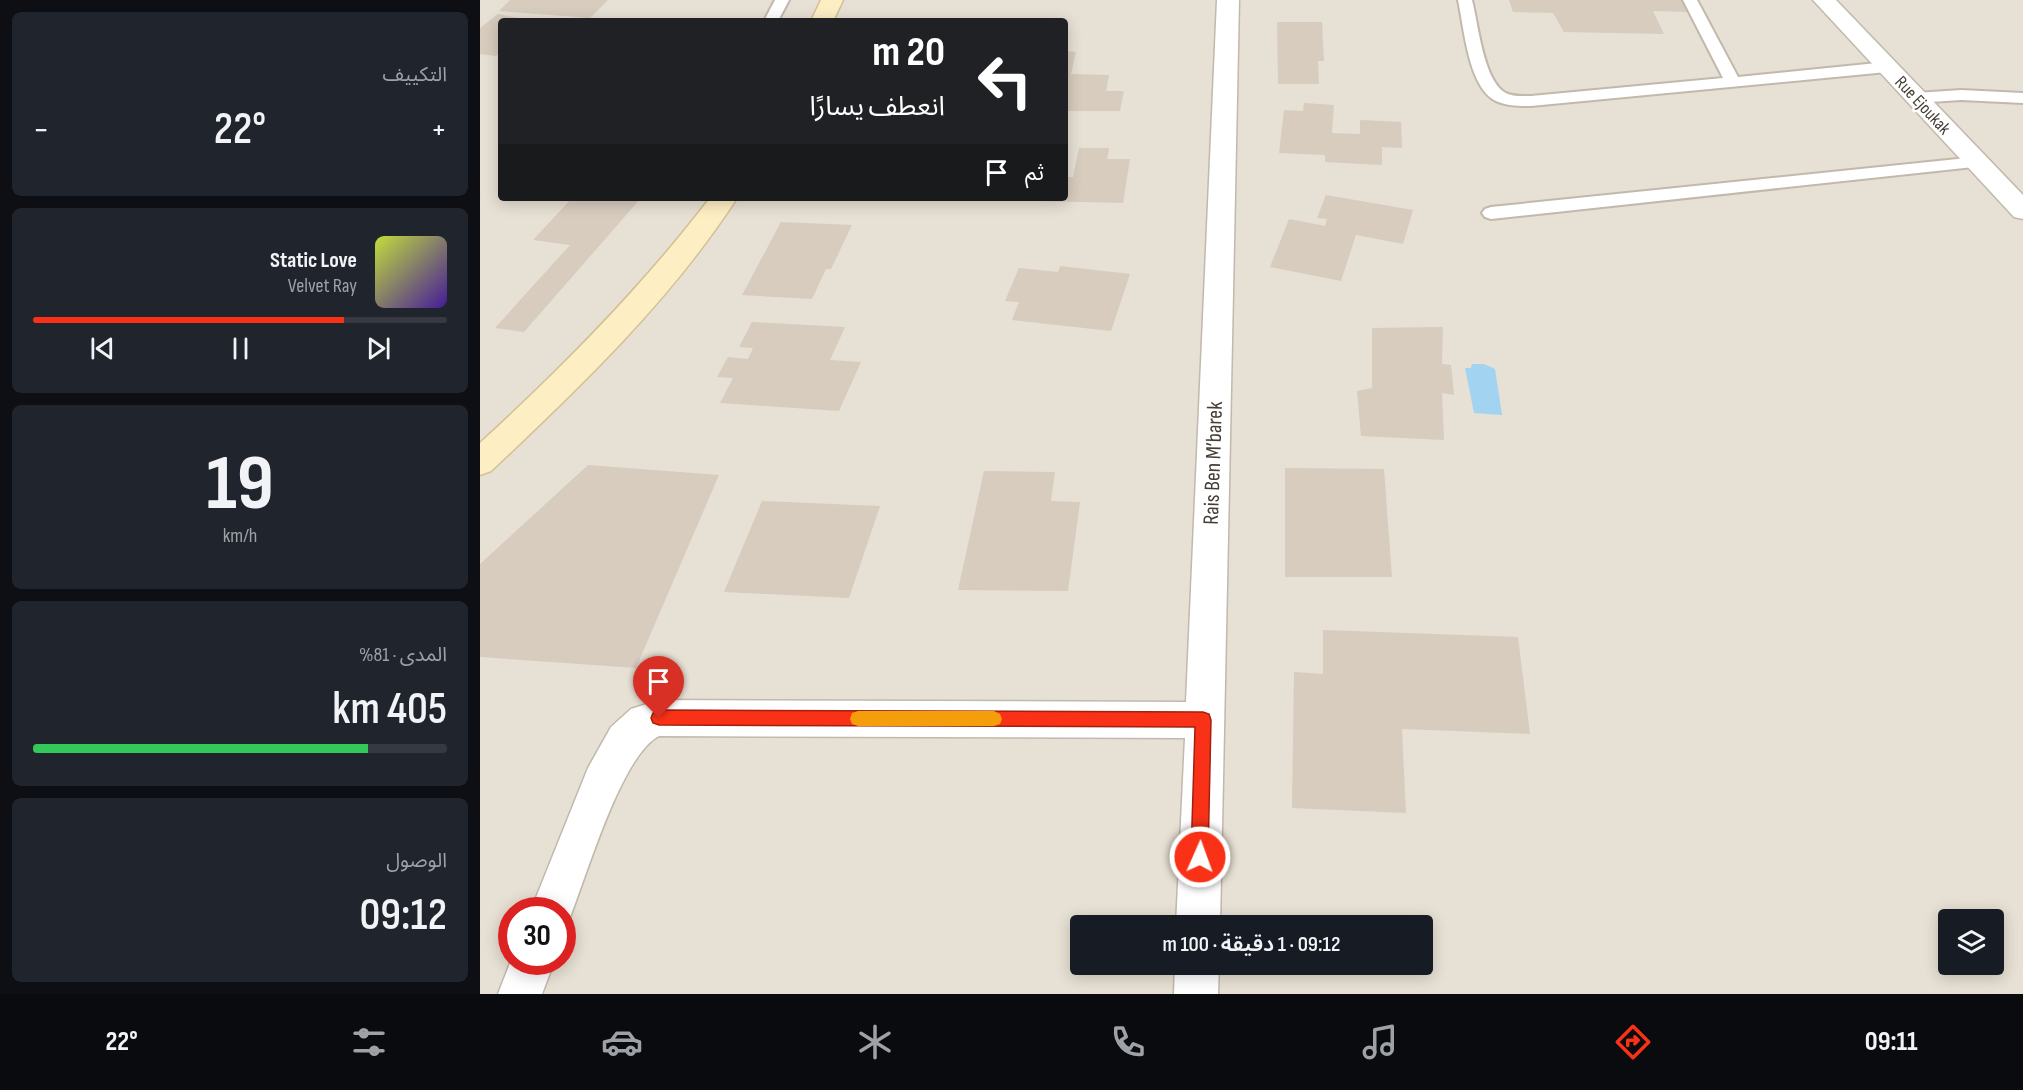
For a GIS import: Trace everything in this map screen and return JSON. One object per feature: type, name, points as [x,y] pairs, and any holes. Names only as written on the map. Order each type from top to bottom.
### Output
[{"type":"main road","points":[[823,18],[831,0]]},
{"type":"main road","points":[[480,462],[606,339],[683,252],[722,201]]},
{"type":"street","name":"Rais Ben M’barek","points":[[1198,915],[1228,0]]},
{"type":"street","name":"Rue Ejoukak","points":[[1824,0],[2023,211]]},
{"type":"street","points":[[557,897],[602,782],[624,740],[645,722],[659,718],[1203,720]]},
{"type":"street","points":[[520,994],[527,975]]},
{"type":"street","points":[[1196,994],[1197,975]]},
{"type":"lane","points":[[773,18],[782,0]]},
{"type":"lane","points":[[1465,0],[1485,83],[1496,94],[1510,101],[1531,101],[1887,67]]},
{"type":"lane","points":[[1690,0],[1732,81]]},
{"type":"lane","points":[[1916,98],[1961,95],[2023,98]]},
{"type":"lane","points":[[1491,213],[1977,162]]},
{"type":"shaded area","points":[[480,0],[2023,0],[2023,994],[480,994]]},
{"type":"water","points":[[1472,364],[1484,364],[1495,369],[1502,415],[1474,413],[1465,368],[1471,368]]},
{"type":"building","points":[[510,0],[608,0],[590,18],[499,11]]},
{"type":"building","points":[[1509,0],[1683,0],[1689,12],[1653,11],[1664,34],[1564,32],[1553,13],[1513,12]]},
{"type":"building","points":[[498,14],[519,18],[498,18],[498,54],[496,56],[480,54],[480,28]]},
{"type":"building","points":[[1277,22],[1322,22],[1324,61],[1318,61],[1319,84],[1278,84]]},
{"type":"building","points":[[1068,51],[1076,52],[1071,74],[1109,75],[1106,91],[1124,91],[1120,111],[1068,111]]},
{"type":"building","points":[[1304,103],[1334,105],[1332,133],[1360,134],[1360,120],[1401,122],[1402,148],[1382,147],[1382,165],[1325,162],[1325,155],[1279,153],[1284,110],[1303,111]]},
{"type":"building","points":[[1079,148],[1109,148],[1107,159],[1130,159],[1123,203],[1039,201],[1068,201],[1068,177],[1073,177]]},
{"type":"building","points":[[1326,195],[1413,210],[1403,244],[1356,235],[1341,281],[1270,267],[1289,219],[1325,226],[1327,219],[1317,218]]},
{"type":"building","points":[[569,201],[638,201],[524,332],[495,328],[570,245],[533,240]]},
{"type":"building","points":[[781,222],[852,225],[831,269],[826,269],[812,299],[742,295]]},
{"type":"building","points":[[1060,266],[1130,274],[1111,331],[1012,320],[1019,302],[1005,301],[1019,268],[1058,272]]},
{"type":"building","points":[[752,322],[845,327],[830,360],[861,362],[839,411],[720,403],[733,378],[717,377],[728,357],[748,359],[753,348],[739,347]]},
{"type":"building","points":[[1443,327],[1442,364],[1451,365],[1454,395],[1442,393],[1444,440],[1361,436],[1357,391],[1372,388],[1372,328]]},
{"type":"building","points":[[588,465],[719,475],[636,668],[480,657],[480,564]]},
{"type":"building","points":[[1285,468],[1384,469],[1392,577],[1285,577]]},
{"type":"building","points":[[984,471],[1055,472],[1051,501],[1080,502],[1068,591],[958,590]]},
{"type":"building","points":[[762,501],[880,506],[849,598],[724,592]]},
{"type":"building","points":[[1323,630],[1518,637],[1530,734],[1402,729],[1406,813],[1292,808],[1294,672],[1323,674]]},
{"type":"slow traffic","points":[[858,719],[994,719]]},
{"type":"route","points":[[659,718],[1203,720],[1200,857]]}]
